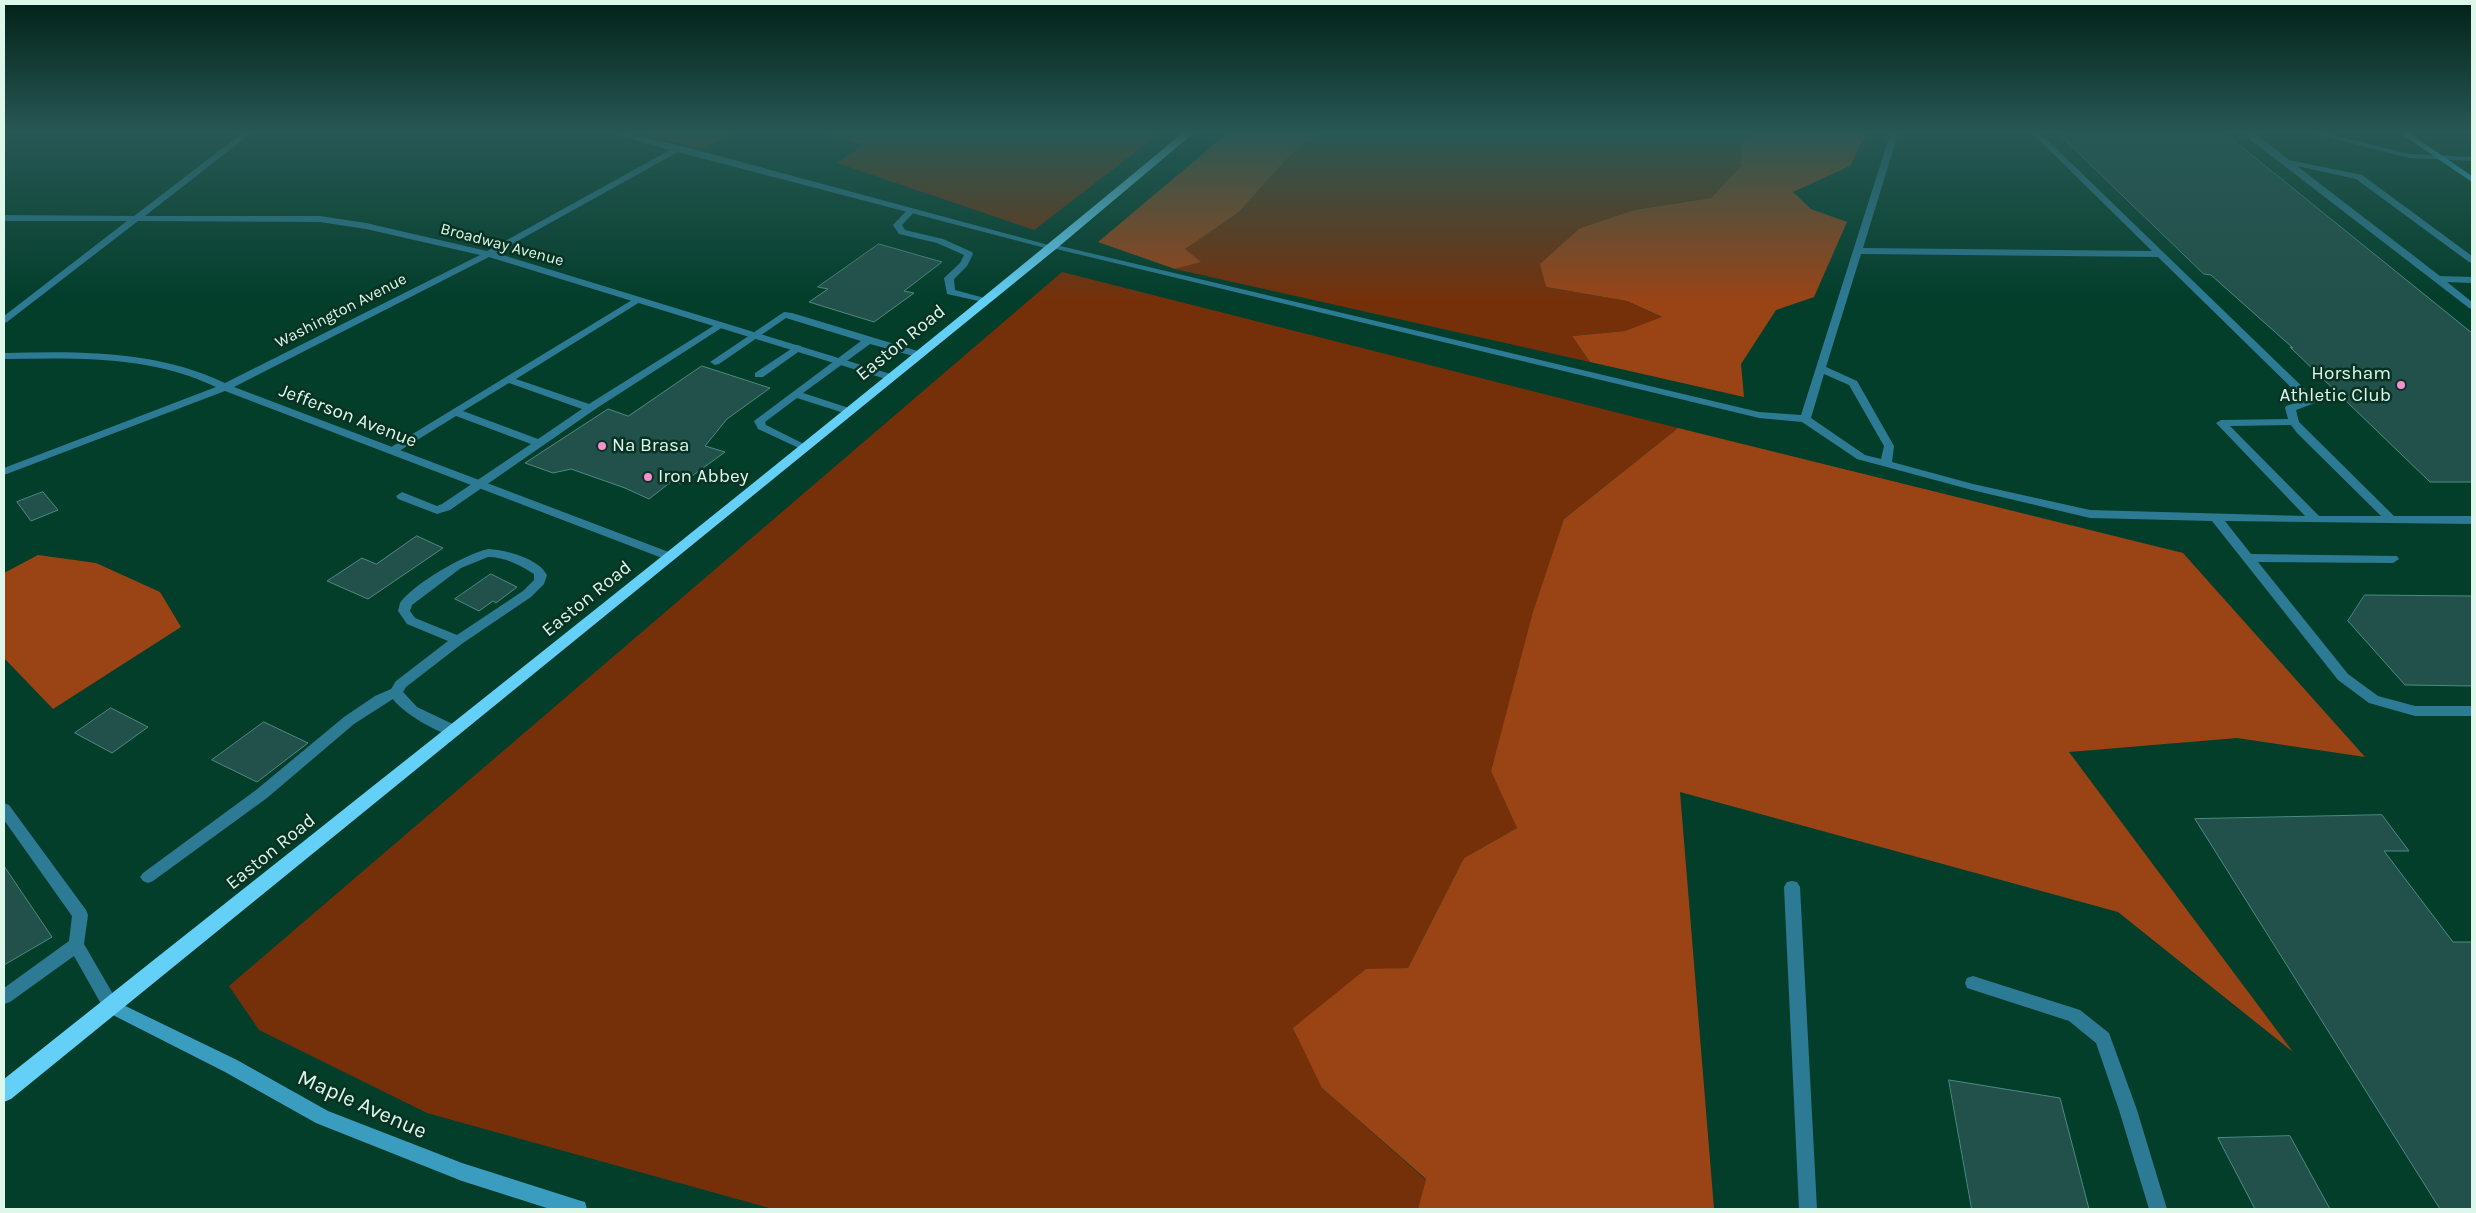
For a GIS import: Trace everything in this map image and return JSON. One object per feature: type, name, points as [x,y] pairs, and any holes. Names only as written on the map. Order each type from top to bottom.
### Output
[{"type":"highway","name":"Easton Road","points":[[4,1092],[670,557],[1123,188]]},
{"type":"street","points":[[4,320],[176,188]]},
{"type":"street","name":"Washington Avenue","points":[[4,472],[225,387],[488,254],[607,188]]},
{"type":"street","points":[[827,188],[1052,247],[1759,415],[1805,419],[1861,457],[1972,487],[2090,514],[2217,519],[2472,520]]},
{"type":"street","points":[[1805,419],[1878,188]]},
{"type":"street","points":[[2092,188],[2311,401],[2290,408],[2294,422],[2390,519]]},
{"type":"street","points":[[2319,188],[2472,306]]},
{"type":"street","points":[[2373,188],[2472,260]]},
{"type":"street","points":[[912,210],[896,225],[902,232],[940,241],[970,254],[964,264],[949,278],[950,292],[985,301]]},
{"type":"street","name":"Broadway Avenue","points":[[4,218],[320,220],[366,226],[488,254],[890,376]]},
{"type":"street","points":[[1859,251],[2160,254]]},
{"type":"street","points":[[2437,279],[2472,280]]},
{"type":"street","points":[[392,451],[637,300]]},
{"type":"street","points":[[715,362],[754,335],[784,316],[789,315],[917,354]]},
{"type":"street","points":[[402,496],[437,510],[479,484],[590,408],[721,325]]},
{"type":"street","points":[[804,447],[762,427],[759,421],[868,340]]},
{"type":"street","points":[[759,375],[798,348]]},
{"type":"street","name":"Jefferson Avenue","points":[[4,356],[69,355],[125,358],[184,369],[225,387],[670,557]]},
{"type":"street","points":[[1822,368],[1853,383],[1889,446],[1886,464]]},
{"type":"street","points":[[509,380],[590,408]]},
{"type":"street","points":[[796,394],[848,411]]},
{"type":"street","points":[[455,412],[539,443]]},
{"type":"street","points":[[2294,422],[2222,423],[2316,520]]},
{"type":"street","points":[[2217,519],[2343,677],[2374,700],[2415,711],[2472,711]]},
{"type":"street","points":[[148,876],[276,782],[362,711],[382,698],[396,692],[401,684],[458,640],[527,594],[540,581],[542,575],[539,571],[497,554],[481,553],[462,563],[406,603],[404,611],[411,621],[458,640]]},
{"type":"street","points":[[2248,558],[2393,559]]},
{"type":"street","points":[[396,692],[398,700],[409,709],[454,731]]},
{"type":"street","points":[[4,809],[80,914],[76,945],[111,1006]]},
{"type":"street","points":[[1792,887],[1808,1209]]},
{"type":"street","points":[[4,997],[76,945]]},
{"type":"street","points":[[1973,983],[2074,1014],[2103,1038],[2128,1110],[2158,1209]]},
{"type":"street","name":"Maple Avenue","points":[[111,1006],[230,1066],[322,1117],[462,1172],[578,1209]]},
{"type":"shaded area","points":[[909,188],[1089,188],[1034,230]]},
{"type":"shaded area","points":[[1163,188],[1261,188],[1239,212],[1185,249],[1201,262],[1175,269],[1098,242]]},
{"type":"shaded area","points":[[1261,188],[1721,188],[1711,198],[1634,210],[1580,228],[1541,264],[1546,287],[1627,301],[1663,318],[1625,331],[1572,336],[1590,362],[1175,269],[1200,262],[1184,249],[1239,212]]},
{"type":"shaded area","points":[[1721,188],[1803,188],[1793,192],[1811,209],[1847,222],[1814,297],[1776,310],[1741,364],[1744,397],[1590,362],[1572,336],[1625,331],[1662,317],[1627,301],[1546,287],[1540,264],[1580,228],[1634,210],[1711,198]]},
{"type":"shaded area","points":[[1062,272],[1678,428],[1564,519],[1491,770],[1517,828],[1464,858],[1408,968],[1366,970],[1322,1088],[1426,1180],[1418,1209],[773,1209],[427,1113],[259,1030],[229,986]]},
{"type":"shaded area","points":[[1678,428],[2183,553],[2365,757],[2237,738],[2069,752],[2293,1052],[2118,912],[1680,792],[1714,1209],[1418,1209],[1426,1179],[1322,1088],[1293,1028],[1366,969],[1408,968],[1464,858],[1517,828],[1491,771],[1533,612],[1564,519]]},
{"type":"shaded area","points":[[38,555],[96,563],[160,592],[181,627],[53,709],[4,658],[4,573]]},
{"type":"building","points":[[2115,188],[2292,188],[2472,333],[2472,482],[2430,482],[2290,347],[2293,348],[2211,275],[2204,274]]},
{"type":"building","points":[[879,244],[942,262],[904,291],[914,293],[874,322],[809,302],[828,289],[818,287]]},
{"type":"building","points":[[702,366],[770,388],[727,419],[705,446],[725,452],[681,484],[672,481],[649,499],[625,488],[571,469],[553,473],[525,463],[608,409],[628,416]]},
{"type":"building","points":[[43,492],[58,510],[31,521],[17,502]]},
{"type":"building","points":[[417,536],[443,548],[368,599],[327,581],[362,558],[376,564]]},
{"type":"building","points":[[491,574],[517,587],[496,603],[493,601],[479,611],[455,599]]},
{"type":"building","points":[[2365,595],[2472,596],[2472,686],[2405,685],[2348,621]]},
{"type":"building","points":[[111,708],[148,727],[112,753],[75,733]]},
{"type":"building","points":[[264,722],[308,743],[257,782],[212,760]]},
{"type":"building","points":[[2382,815],[2409,851],[2384,851],[2453,942],[2472,942],[2472,1209],[2440,1209],[2195,819]]},
{"type":"building","points":[[4,866],[52,937],[4,965]]},
{"type":"building","points":[[1949,1080],[2060,1098],[2089,1209],[1972,1209]]},
{"type":"building","points":[[2290,1136],[2330,1209],[2255,1209],[2218,1138]]},
{"type":"place","name":"Horsham Athletic Club","points":[[2401,385]]},
{"type":"place","name":"Na Brasa","points":[[602,446]]},
{"type":"place","name":"Iron Abbey","points":[[648,477]]}]
